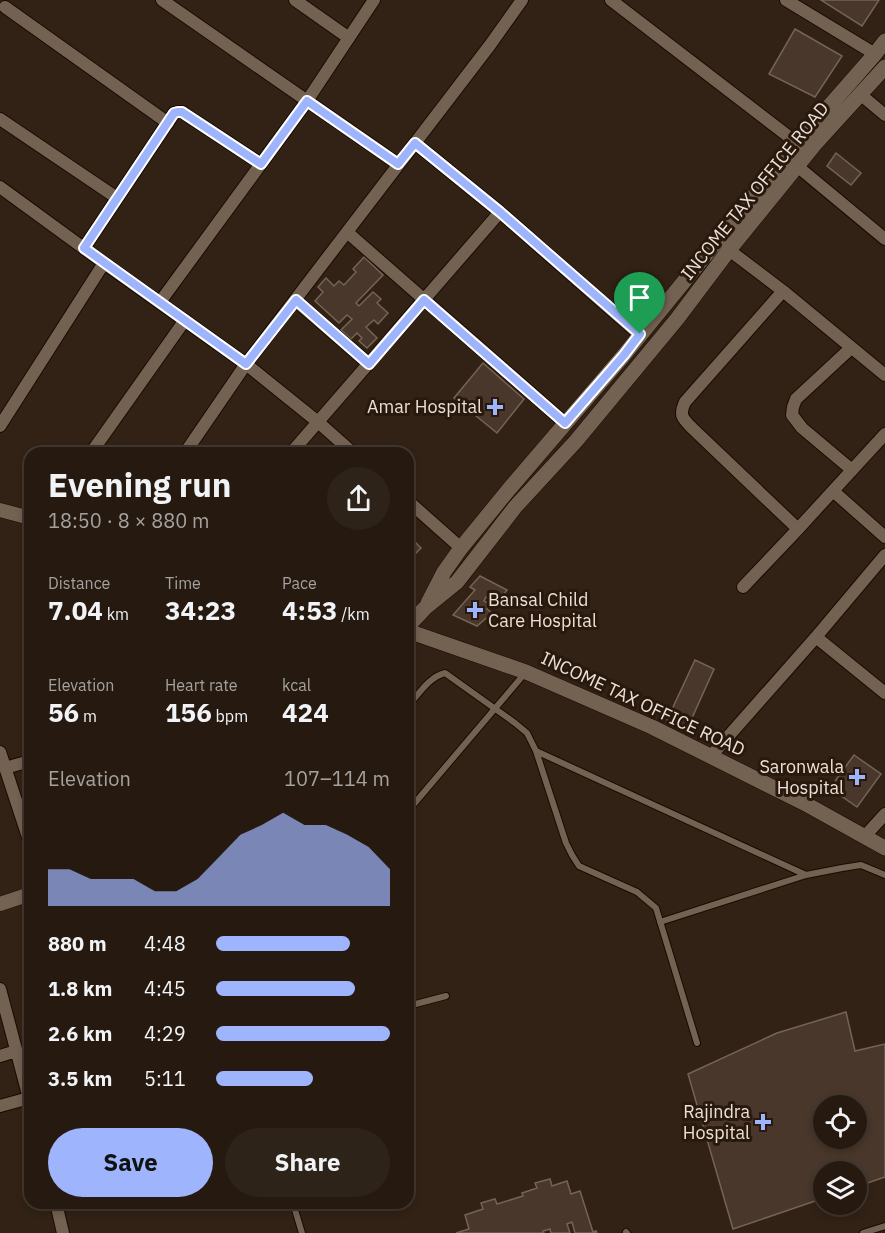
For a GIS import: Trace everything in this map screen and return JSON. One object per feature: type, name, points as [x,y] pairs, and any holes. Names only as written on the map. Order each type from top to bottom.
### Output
[{"type":"main road","points":[[425,608],[444,572],[461,548],[640,334],[768,191],[797,144],[885,41]]},
{"type":"main road","name":"INCOME TAX OFFICE ROAD","points":[[414,621],[425,608],[457,582],[516,507],[576,441],[677,319],[729,250],[768,191],[797,166],[885,67]]},
{"type":"main road","name":"INCOME TAX OFFICE ROAD","points":[[414,630],[526,672],[652,727],[804,803],[885,848]]},
{"type":"street","points":[[162,0],[398,164]]},
{"type":"street","points":[[295,0],[348,38]]},
{"type":"street","points":[[160,302],[307,101],[374,0]]},
{"type":"street","points":[[188,447],[246,364],[522,0]]},
{"type":"street","points":[[611,0],[797,144]]},
{"type":"street","points":[[786,0],[875,54]]},
{"type":"street","points":[[5,7],[168,123]]},
{"type":"street","points":[[860,94],[885,115]]},
{"type":"street","points":[[84,248],[174,113],[182,112],[261,164]]},
{"type":"street","points":[[0,118],[117,198]]},
{"type":"street","points":[[415,143],[500,212],[640,334]]},
{"type":"street","points":[[797,166],[885,240]]},
{"type":"street","points":[[0,187],[246,364],[346,447]]},
{"type":"street","points":[[296,447],[500,212]]},
{"type":"street","points":[[347,232],[565,423]]},
{"type":"street","points":[[729,250],[885,375]]},
{"type":"street","points":[[0,426],[104,263]]},
{"type":"street","points":[[783,291],[685,402],[681,411],[683,418],[692,428],[798,529]]},
{"type":"street","points":[[296,300],[369,364]]},
{"type":"street","points":[[95,447],[185,320]]},
{"type":"street","points":[[851,348],[796,399],[792,416],[802,428],[852,470]]},
{"type":"street","points":[[743,587],[885,434]]},
{"type":"street","points":[[833,491],[885,537]]},
{"type":"street","points":[[414,506],[461,548]]},
{"type":"street","points":[[0,510],[24,516]]},
{"type":"street","points":[[711,756],[885,555]]},
{"type":"street","points":[[816,637],[885,693]]},
{"type":"street","points":[[24,760],[2,762],[24,826]]},
{"type":"street","points":[[865,836],[885,814]]},
{"type":"street","points":[[0,904],[24,896]]},
{"type":"street","points":[[0,989],[24,1081]]},
{"type":"street","points":[[0,1056],[16,1051]]},
{"type":"street","points":[[0,1106],[24,1101]]},
{"type":"street","points":[[57,1209],[63,1233]]},
{"type":"lane","points":[[414,804],[526,672]]},
{"type":"lane","points":[[414,699],[430,680],[436,675],[445,673],[527,733],[536,751],[566,843],[575,861],[579,866],[637,892],[656,908],[697,1043]]},
{"type":"lane","points":[[536,751],[806,875]]},
{"type":"lane","points":[[660,922],[806,875],[861,865],[885,875]]},
{"type":"lane","points":[[414,1004],[446,996]]},
{"type":"lane","points":[[295,1209],[302,1233]]},
{"type":"lane","points":[[863,1233],[885,1226]]},
{"type":"building","points":[[821,0],[879,0],[862,26]]},
{"type":"building","points":[[795,29],[842,56],[815,97],[769,74]]},
{"type":"building","points":[[836,153],[861,173],[851,185],[827,166]]},
{"type":"building","points":[[364,257],[383,275],[356,303],[359,306],[373,292],[381,299],[377,303],[388,313],[378,324],[374,320],[366,327],[377,338],[367,348],[359,341],[362,338],[357,333],[351,339],[341,330],[352,319],[347,315],[339,323],[315,301],[323,292],[318,287],[326,278],[334,286],[339,281],[344,285],[356,272],[353,269]]},
{"type":"building","name":"Amar Hospital","points":[[483,363],[524,399],[497,433],[454,398]]},
{"type":"building","points":[[414,541],[421,548],[414,555]]},
{"type":"building","points":[[480,576],[507,590],[498,602],[486,597],[484,601],[490,604],[487,609],[492,613],[477,626],[453,615],[475,590],[470,587]]},
{"type":"building","points":[[695,660],[714,669],[687,729],[667,720]]},
{"type":"building","points":[[854,755],[881,774],[857,807],[830,788]]},
{"type":"building","name":"Rajindra Hospital","points":[[846,1012],[855,1051],[885,1044],[885,1177],[867,1183],[867,1161],[813,1161],[813,1202],[733,1229],[688,1074],[777,1033]]},
{"type":"building","points":[[550,1179],[552,1186],[567,1181],[571,1194],[580,1191],[593,1232],[597,1233],[575,1233],[572,1222],[567,1224],[570,1233],[551,1233],[550,1229],[543,1231],[544,1233],[456,1233],[469,1229],[465,1215],[483,1209],[481,1203],[495,1199],[497,1204],[523,1196],[522,1193],[537,1188],[535,1183]]},
{"type":"place","name":"Amar Hospital","points":[[495,407]]},
{"type":"place","name":"Bansal Child Care Hospital","points":[[475,610]]},
{"type":"place","name":"Saronwala Hospital","points":[[857,777]]},
{"type":"place","name":"Rajindra Hospital","points":[[763,1122]]},
{"type":"route","points":[[307,101],[398,164],[415,143],[500,212],[640,334],[565,423],[424,300],[369,364],[296,300],[246,364],[84,248],[174,113],[182,112],[261,164],[307,101]]}]
